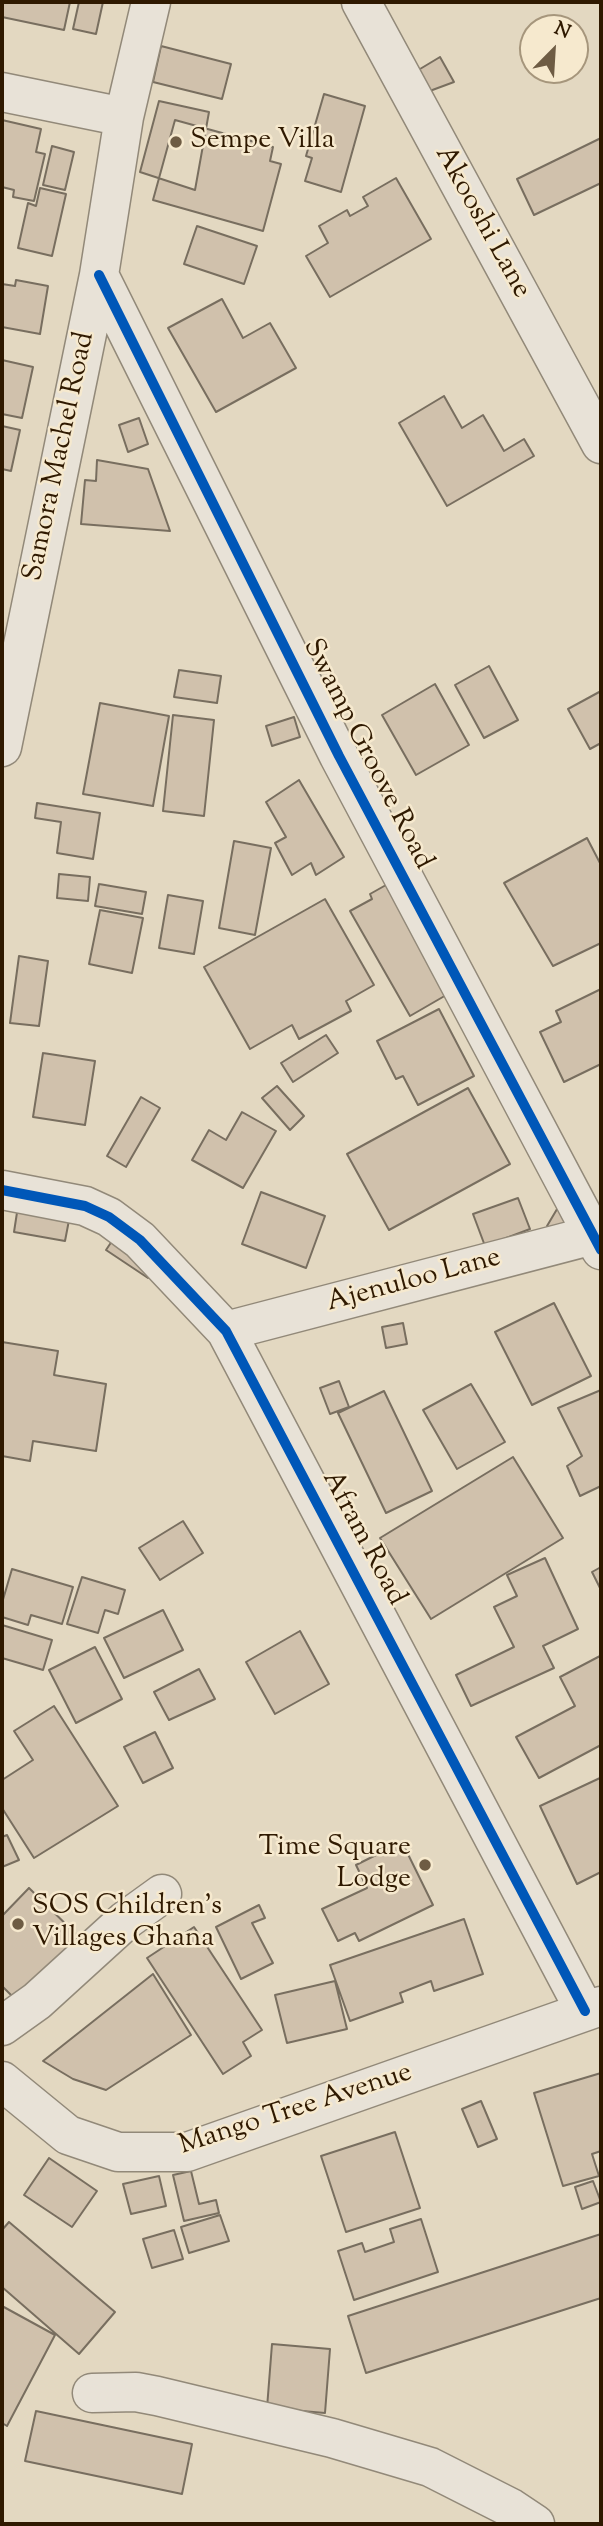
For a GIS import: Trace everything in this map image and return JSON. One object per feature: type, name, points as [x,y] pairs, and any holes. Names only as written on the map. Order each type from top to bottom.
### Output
[{"type":"street","name":"Samora Machel Road","points":[[2,747],[99,275],[124,117],[151,2]]},
{"type":"street","name":"Akooshi Lane","points":[[360,2],[601,444]]},
{"type":"street","points":[[2,92],[124,117]]},
{"type":"street","name":"Swamp Groove Road","points":[[99,275],[339,756],[599,1240]]},
{"type":"street","name":"Afram Road","points":[[2,1190],[85,1206],[109,1217],[140,1240],[226,1331],[593,2009]]},
{"type":"street","name":"Ajenuloo Lane","points":[[226,1331],[599,1240]]},
{"type":"street","points":[[2,2025],[37,2001],[126,1920],[162,1894]]},
{"type":"street","name":"Mango Tree Avenue","points":[[2,2081],[68,2135],[118,2152],[187,2152],[593,2009]]},
{"type":"street","points":[[92,2393],[136,2392],[332,2438],[430,2467],[511,2508],[535,2524]]},
{"type":"building","points":[[2,2],[70,2],[64,30],[2,17]]},
{"type":"building","points":[[79,2],[103,2],[96,34],[73,29]]},
{"type":"building","points":[[161,46],[231,64],[222,99],[153,82]]},
{"type":"building","points":[[440,57],[454,82],[427,92],[415,72]]},
{"type":"building","points":[[324,94],[365,106],[341,192],[305,181],[312,158],[306,156]]},
{"type":"building","name":"Sempe Villa","points":[[159,101],[209,112],[195,190],[140,172]]},
{"type":"building","points":[[2,120],[41,129],[36,152],[45,154],[34,201],[13,197],[14,190],[2,187]]},
{"type":"building","points":[[175,120],[273,147],[270,161],[281,164],[263,231],[153,200]]},
{"type":"building","points":[[601,138],[601,183],[534,215],[517,179]]},
{"type":"building","points":[[52,146],[74,152],[65,190],[43,185]]},
{"type":"building","points":[[396,178],[431,239],[330,297],[306,256],[328,243],[319,226],[347,210],[350,216],[368,206],[363,197]]},
{"type":"building","points":[[40,188],[66,194],[52,256],[18,248],[28,203],[36,206]]},
{"type":"building","points":[[197,226],[257,246],[244,284],[184,264]]},
{"type":"building","points":[[16,280],[48,286],[40,334],[2,327],[2,284],[15,286]]},
{"type":"building","points":[[222,299],[243,338],[270,323],[296,368],[216,412],[168,328]]},
{"type":"building","points":[[2,360],[33,367],[22,418],[2,414]]},
{"type":"building","points":[[444,396],[462,428],[483,415],[504,451],[524,439],[534,456],[447,506],[399,423]]},
{"type":"building","points":[[139,418],[148,444],[128,452],[119,425]]},
{"type":"building","points":[[2,426],[20,430],[11,471],[2,469]]},
{"type":"building","points":[[97,460],[148,469],[170,531],[81,524],[85,480],[96,481]]},
{"type":"building","points":[[489,666],[518,720],[484,738],[455,685]]},
{"type":"building","points":[[179,670],[221,676],[217,703],[174,697]]},
{"type":"building","points":[[435,684],[469,745],[416,775],[382,715]]},
{"type":"building","points":[[601,691],[601,743],[590,749],[568,709]]},
{"type":"building","points":[[100,703],[169,716],[153,806],[83,794]]},
{"type":"building","points":[[173,715],[214,720],[204,816],[163,811]]},
{"type":"building","points":[[294,717],[300,737],[272,746],[266,726]]},
{"type":"building","points":[[299,780],[344,857],[316,875],[311,863],[292,875],[275,843],[286,837],[266,802]]},
{"type":"building","points":[[37,803],[100,813],[93,859],[57,853],[61,822],[35,818]]},
{"type":"building","points":[[587,838],[601,865],[601,943],[553,966],[504,883]]},
{"type":"building","points":[[234,841],[271,848],[255,935],[219,928]]},
{"type":"building","points":[[59,874],[90,877],[88,901],[57,898]]},
{"type":"building","points":[[99,884],[146,892],[142,914],[95,906]]},
{"type":"building","points":[[386,885],[448,994],[410,1016],[350,911],[372,899],[370,894]]},
{"type":"building","points":[[168,895],[203,901],[194,954],[159,948]]},
{"type":"building","points":[[325,899],[374,985],[346,1001],[351,1011],[299,1039],[292,1025],[250,1049],[204,967]]},
{"type":"building","points":[[100,910],[143,918],[132,973],[89,964]]},
{"type":"building","points":[[19,956],[48,961],[39,1026],[10,1023]]},
{"type":"building","points":[[601,989],[601,1064],[564,1082],[540,1032],[561,1022],[556,1011]]},
{"type":"building","points":[[439,1009],[474,1076],[418,1105],[403,1076],[396,1079],[377,1041]]},
{"type":"building","points":[[326,1035],[338,1053],[293,1082],[281,1063]]},
{"type":"building","points":[[43,1053],[95,1061],[85,1125],[33,1117]]},
{"type":"building","points":[[277,1086],[304,1116],[290,1130],[262,1098]]},
{"type":"building","points":[[468,1088],[510,1164],[389,1230],[347,1154]]},
{"type":"building","points":[[141,1097],[160,1108],[126,1167],[107,1156]]},
{"type":"building","points":[[242,1112],[276,1131],[243,1188],[192,1160],[209,1130],[226,1140]]},
{"type":"building","points":[[261,1192],[325,1216],[306,1268],[242,1244]]},
{"type":"building","points":[[518,1198],[530,1229],[485,1246],[473,1214]]},
{"type":"building","points":[[563,1199],[578,1208],[562,1235],[547,1226]]},
{"type":"building","points":[[18,1206],[70,1215],[65,1241],[14,1232]]},
{"type":"building","points":[[116,1235],[158,1262],[148,1278],[106,1250]]},
{"type":"building","points":[[554,1303],[591,1376],[532,1405],[495,1332]]},
{"type":"building","points":[[403,1323],[407,1344],[386,1348],[382,1327]]},
{"type":"building","points":[[2,1342],[58,1351],[54,1375],[106,1384],[96,1451],[33,1441],[30,1461],[2,1456]]},
{"type":"building","points":[[339,1381],[349,1407],[330,1414],[320,1388]]},
{"type":"building","points":[[471,1384],[505,1442],[457,1469],[423,1410]]},
{"type":"building","points":[[601,1390],[601,1486],[580,1496],[567,1466],[582,1456],[558,1408]]},
{"type":"building","points":[[384,1391],[432,1491],[386,1513],[338,1413]]},
{"type":"building","points":[[513,1457],[563,1538],[431,1619],[380,1538]]},
{"type":"building","points":[[183,1521],[203,1553],[160,1580],[139,1548]]},
{"type":"building","points":[[545,1558],[578,1629],[543,1646],[554,1668],[471,1706],[456,1675],[514,1647],[494,1607],[517,1596],[507,1575]]},
{"type":"building","points":[[601,1567],[601,1590],[592,1572]]},
{"type":"building","points":[[12,1569],[73,1587],[62,1624],[31,1615],[28,1625],[2,1617],[2,1603]]},
{"type":"building","points":[[82,1577],[125,1590],[118,1614],[105,1610],[98,1633],[67,1624]]},
{"type":"building","points":[[163,1610],[183,1650],[124,1678],[104,1638]]},
{"type":"building","points":[[2,1625],[52,1640],[43,1670],[2,1658]]},
{"type":"building","points":[[300,1631],[329,1684],[275,1714],[246,1662]]},
{"type":"building","points":[[95,1647],[122,1699],[76,1723],[49,1670]]},
{"type":"building","points":[[600,1656],[601,1745],[539,1778],[516,1737],[575,1706],[560,1677]]},
{"type":"building","points":[[199,1669],[215,1699],[169,1720],[154,1692]]},
{"type":"building","points":[[54,1706],[118,1806],[34,1858],[2,1808],[2,1780],[33,1760],[14,1731]]},
{"type":"building","points":[[155,1732],[173,1768],[143,1783],[124,1747]]},
{"type":"building","points":[[600,1778],[601,1872],[577,1884],[540,1806]]},
{"type":"building","points":[[7,1835],[19,1860],[2,1867],[2,1837]]},
{"type":"building","points":[[402,1842],[433,1905],[359,1941],[355,1933],[338,1941],[322,1909],[367,1888],[356,1865]]},
{"type":"building","points":[[29,1888],[83,1941],[20,2004],[2,1986],[2,1916]]},
{"type":"building","points":[[259,1905],[265,1918],[252,1923],[273,1963],[241,1979],[216,1927]]},
{"type":"building","points":[[464,1919],[483,1974],[434,1991],[431,1981],[400,1993],[403,2002],[350,2021],[330,1965]]},
{"type":"building","points":[[194,1927],[262,2030],[243,2042],[251,2056],[223,2074],[147,1958]]},
{"type":"building","points":[[153,1974],[191,2035],[106,2090],[73,2079],[43,2061]]},
{"type":"building","points":[[335,1981],[347,2029],[287,2043],[275,1995]]},
{"type":"building","points":[[601,2073],[601,2151],[592,2154],[599,2176],[563,2186],[534,2093]]},
{"type":"building","points":[[481,2101],[497,2139],[478,2147],[462,2109]]},
{"type":"building","points":[[395,2132],[420,2208],[346,2232],[321,2156]]},
{"type":"building","points":[[49,2158],[97,2191],[72,2227],[24,2195]]},
{"type":"building","points":[[191,2171],[199,2204],[216,2200],[219,2213],[184,2221],[173,2175]]},
{"type":"building","points":[[159,2176],[166,2206],[131,2214],[123,2184]]},
{"type":"building","points":[[593,2181],[601,2202],[582,2209],[575,2187]]},
{"type":"building","points":[[220,2215],[229,2241],[189,2253],[181,2227]]},
{"type":"building","points":[[421,2219],[438,2272],[354,2300],[338,2251],[362,2243],[365,2252],[394,2242],[390,2229]]},
{"type":"building","points":[[9,2222],[115,2312],[79,2354],[2,2287],[2,2230]]},
{"type":"building","points":[[174,2230],[183,2259],[152,2268],[143,2239]]},
{"type":"building","points":[[601,2234],[601,2298],[366,2373],[348,2316]]},
{"type":"building","points":[[2,2306],[55,2335],[7,2426],[2,2423]]},
{"type":"building","points":[[272,2344],[330,2349],[325,2413],[267,2408]]},
{"type":"building","points":[[36,2411],[192,2444],[182,2494],[25,2461]]},
{"type":"cycle path","points":[[99,275],[339,756],[601,1250]]},
{"type":"cycle path","points":[[2,1190],[85,1206],[109,1217],[140,1240],[226,1331],[585,2011]]},
{"type":"place","name":"Sempe Villa","points":[[176,142]]},
{"type":"place","name":"Time Square Lodge","points":[[425,1865]]},
{"type":"place","name":"SOS Children's Villages Ghana","points":[[18,1924]]}]
